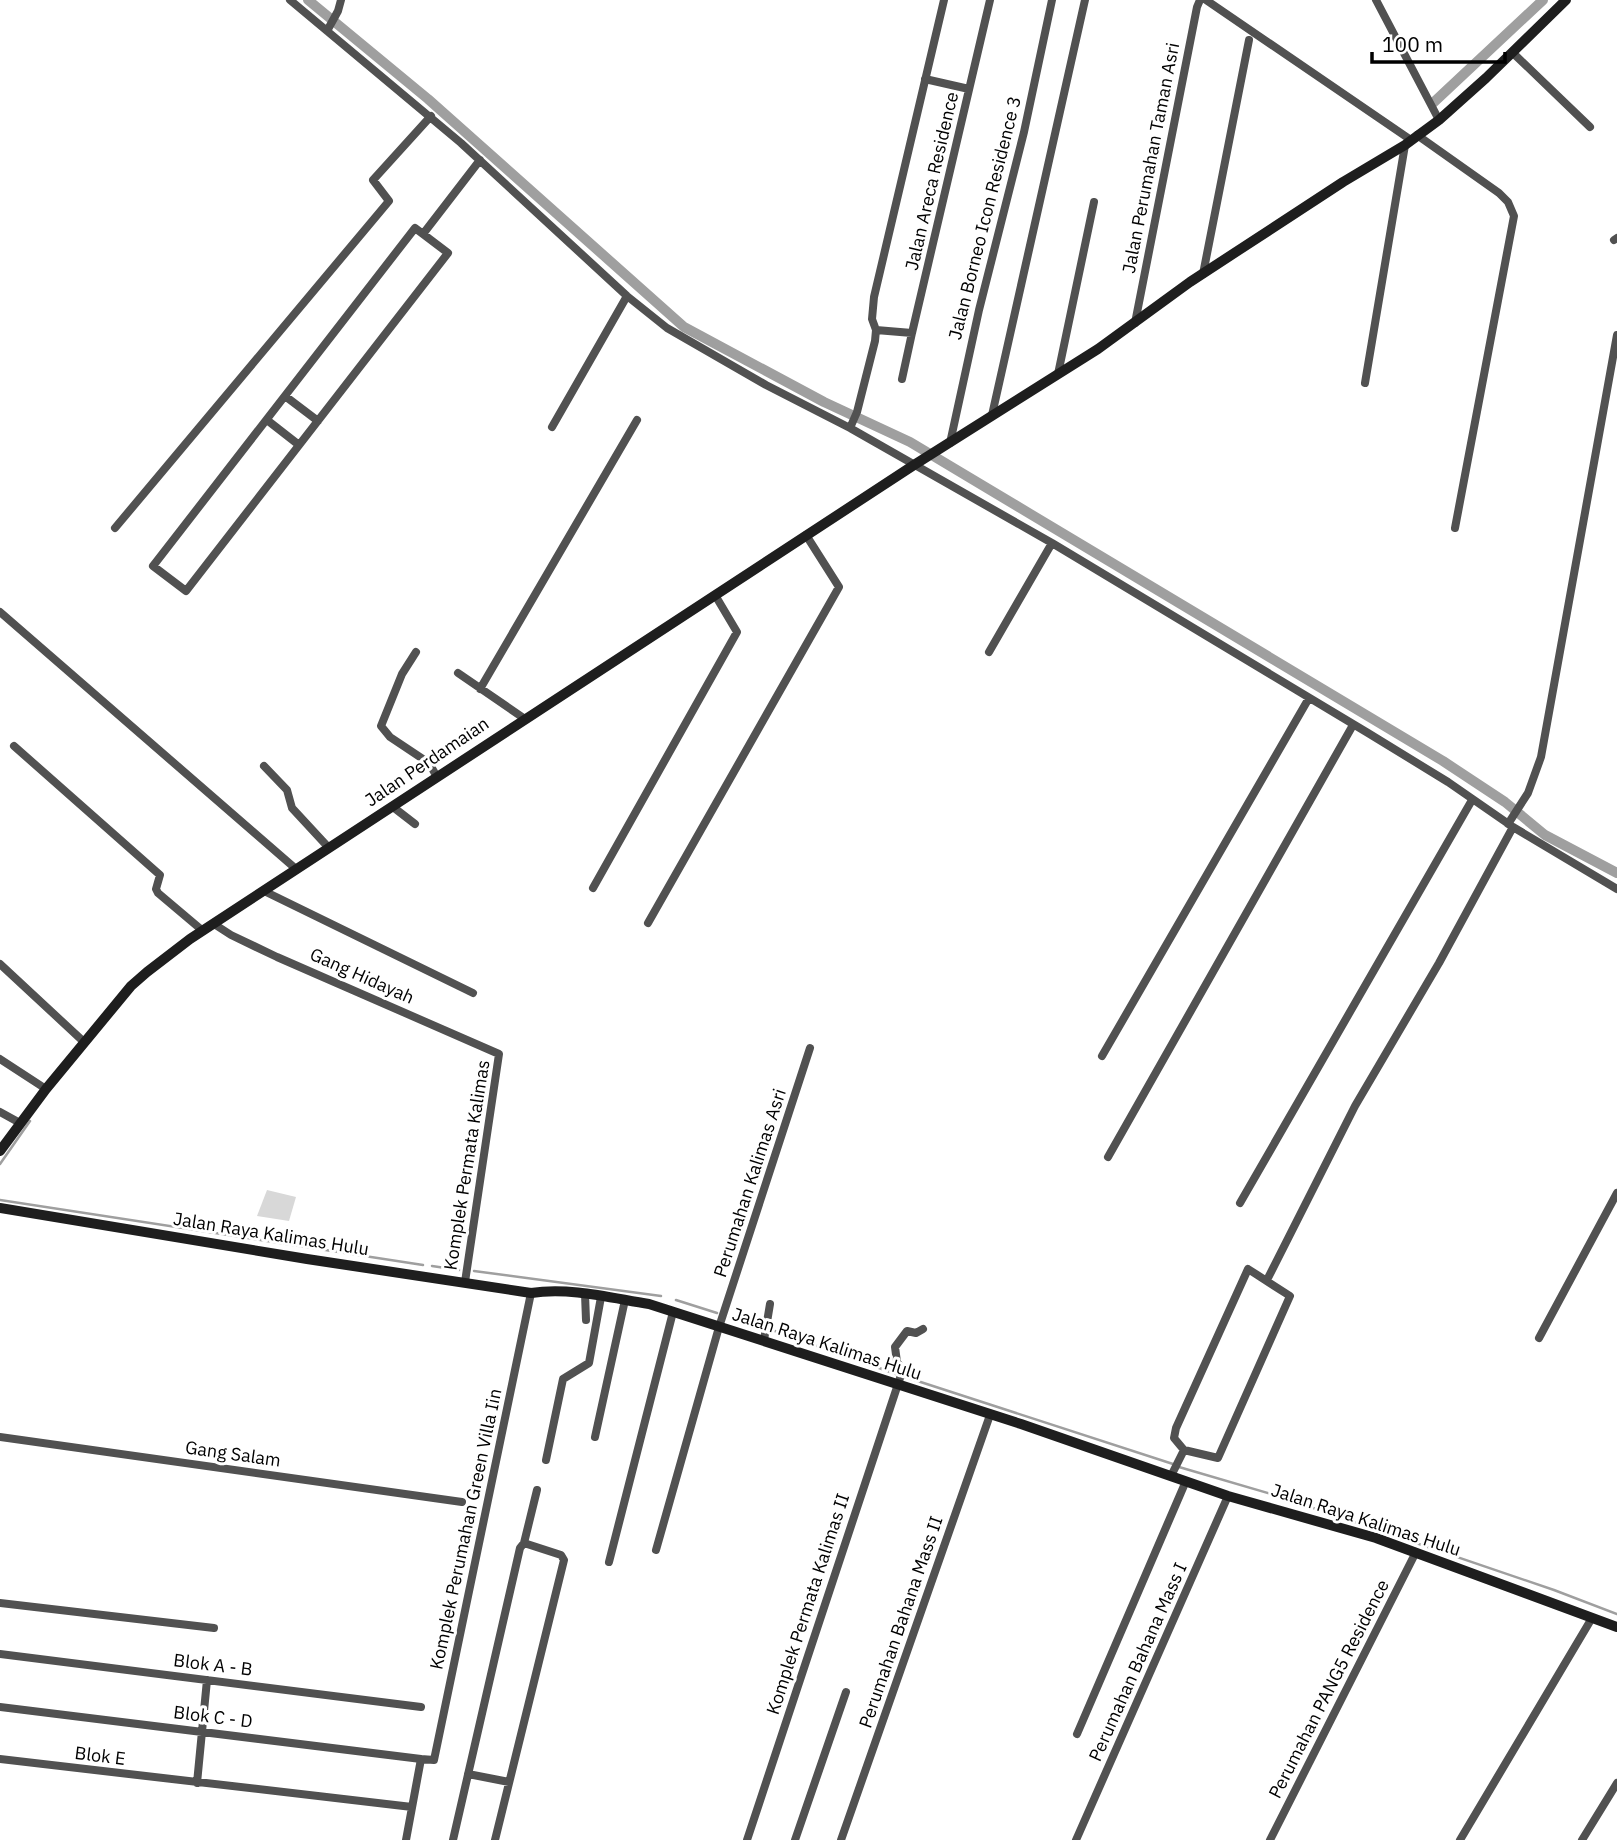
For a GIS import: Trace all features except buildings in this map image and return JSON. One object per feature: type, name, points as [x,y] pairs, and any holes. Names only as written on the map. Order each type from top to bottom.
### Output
[{"type":"street","points":[[290,0],[330,27],[480,160],[627,296],[667,328],[765,385],[919,462],[1309,698],[1617,889]]},
{"type":"street","points":[[330,27],[341,0]]},
{"type":"street","name":"Jalan Areca Residence","points":[[850,428],[856,416],[876,330],[872,319],[874,297],[944,0]]},
{"type":"street","name":"Jalan Areca Residence","points":[[902,379],[990,0]]},
{"type":"street","name":"Jalan Borneo Icon Residence 3","points":[[950,443],[978,310],[1024,132],[1052,0]]},
{"type":"street","points":[[992,415],[1085,0]]},
{"type":"street","points":[[1203,0],[1411,140],[1499,193],[1508,202],[1514,216],[1455,528]]},
{"type":"street","name":"Jalan Perumahan Taman Asri","points":[[1135,323],[1197,7],[1203,0]]},
{"type":"street","points":[[1376,0],[1437,117]]},
{"type":"street","name":"Jalan Perdamaian","points":[[2,1145],[84,1042],[139,979],[203,931],[524,719],[1058,374],[1203,274],[1411,140],[1513,52],[1566,0]]},
{"type":"street","points":[[1203,274],[1249,40]]},
{"type":"street","points":[[1513,52],[1590,127]]},
{"type":"street","points":[[925,79],[969,89]]},
{"type":"street","points":[[115,528],[389,201],[373,180],[431,116]]},
{"type":"street","points":[[1365,383],[1411,140]]},
{"type":"street","points":[[423,234],[480,160]]},
{"type":"street","points":[[1058,374],[1094,202]]},
{"type":"street","points":[[415,228],[423,234],[448,253],[186,592],[153,566],[415,228]]},
{"type":"street","points":[[552,427],[627,296]]},
{"type":"street","points":[[876,330],[912,333]]},
{"type":"street","points":[[1267,1280],[1355,1106],[1439,962],[1528,793],[1541,757],[1617,335]]},
{"type":"street","points":[[285,396],[318,421]]},
{"type":"street","points":[[267,420],[299,445]]},
{"type":"street","points":[[480,689],[637,421]]},
{"type":"street","points":[[648,923],[839,587],[806,536]]},
{"type":"street","points":[[989,652],[1052,543]]},
{"type":"street","points":[[593,888],[737,632],[715,595]]},
{"type":"street","points":[[0,612],[296,869]]},
{"type":"street","points":[[416,652],[402,674],[381,726],[390,737],[429,763],[437,777]]},
{"type":"street","points":[[458,673],[524,719]]},
{"type":"street","points":[[1102,1056],[1309,698]]},
{"type":"street","points":[[1108,1157],[1353,725]]},
{"type":"street","points":[[14,746],[160,875],[158,893],[203,931]]},
{"type":"street","points":[[264,766],[287,790],[292,808],[329,848]]},
{"type":"street","points":[[1240,1203],[1472,800]]},
{"type":"street","points":[[393,807],[415,824]]},
{"type":"street","points":[[264,891],[473,993]]},
{"type":"street","name":"Gang Hidayah","points":[[214,924],[277,957],[499,1054]]},
{"type":"street","points":[[0,964],[84,1042]]},
{"type":"street","name":"Perumahan Kalimas Asri","points":[[656,1550],[719,1328],[810,1048]]},
{"type":"street","name":"Komplek Permata Kalimas","points":[[465,1282],[499,1054]]},
{"type":"street","points":[[0,1059],[46,1089]]},
{"type":"street","points":[[0,1112],[20,1124]]},
{"type":"street","points":[[1539,1338],[1617,1194]]},
{"type":"street","name":"Jalan Raya Kalimas Hulu","points":[[0,1208],[531,1293],[546,1290],[649,1304],[719,1328],[899,1379],[990,1415],[1175,1469],[1186,1481],[1416,1552],[1617,1627]]},
{"type":"street","points":[[1248,1269],[1290,1296],[1218,1458],[1184,1450],[1174,1438],[1176,1427],[1248,1269]]},
{"type":"street","name":"Komplek Perumahan Green Villa Iin","points":[[421,1759],[434,1760],[531,1293]]},
{"type":"street","points":[[585,1294],[586,1320]]},
{"type":"street","points":[[546,1460],[563,1379],[589,1363],[601,1297]]},
{"type":"street","points":[[595,1437],[625,1300]]},
{"type":"street","points":[[764,1340],[770,1304]]},
{"type":"street","points":[[609,1563],[673,1312]]},
{"type":"street","points":[[899,1379],[903,1369],[897,1362],[895,1347],[907,1331],[916,1333],[923,1329]]},
{"type":"street","name":"Komplek Permata Kalimas II","points":[[747,1840],[899,1379]]},
{"type":"street","name":"Perumahan Bahana Mass II","points":[[841,1840],[990,1415]]},
{"type":"street","name":"Gang Salam","points":[[0,1437],[462,1502]]},
{"type":"street","points":[[1175,1469],[1184,1450]]},
{"type":"street","points":[[1077,1734],[1186,1481]]},
{"type":"street","points":[[453,1840],[520,1548],[524,1543],[537,1490]]},
{"type":"street","name":"Perumahan Bahana Mass I","points":[[1076,1840],[1228,1496]]},
{"type":"street","points":[[495,1840],[564,1560],[561,1555],[524,1543]]},
{"type":"street","name":"Perumahan PANG5 Residence","points":[[1270,1840],[1416,1552]]},
{"type":"street","points":[[0,1603],[214,1628]]},
{"type":"street","points":[[1460,1840],[1592,1618]]},
{"type":"street","name":"Blok A - B","points":[[0,1654],[421,1707]]},
{"type":"street","points":[[197,1783],[207,1680]]},
{"type":"street","points":[[795,1840],[846,1692]]},
{"type":"street","name":"Blok C - D","points":[[0,1707],[421,1759]]},
{"type":"street","name":"Blok E","points":[[0,1759],[412,1807]]},
{"type":"street","points":[[406,1840],[421,1759]]},
{"type":"street","points":[[468,1774],[509,1782]]},
{"type":"street","points":[[1582,1840],[1617,1783]]},
{"type":"shaded area","points":[[267,1190],[296,1197],[289,1221],[257,1216]]},
{"type":"waterway","points":[[308,0],[428,99],[684,327],[824,402],[910,442],[1443,761],[1505,802],[1545,835],[1617,873]]},
{"type":"waterway","points":[[1433,103],[1543,0]]},
{"type":"waterway","points":[[0,1164],[30,1121]]},
{"type":"waterway","points":[[0,1200],[423,1265]]},
{"type":"waterway","points":[[432,1266],[459,1270]]},
{"type":"waterway","points":[[474,1271],[661,1296]]},
{"type":"waterway","points":[[676,1300],[717,1313]]},
{"type":"waterway","points":[[731,1317],[758,1326]]},
{"type":"waterway","points":[[772,1330],[896,1374],[1173,1464]]},
{"type":"waterway","points":[[1179,1467],[1278,1496],[1617,1614]]}]
